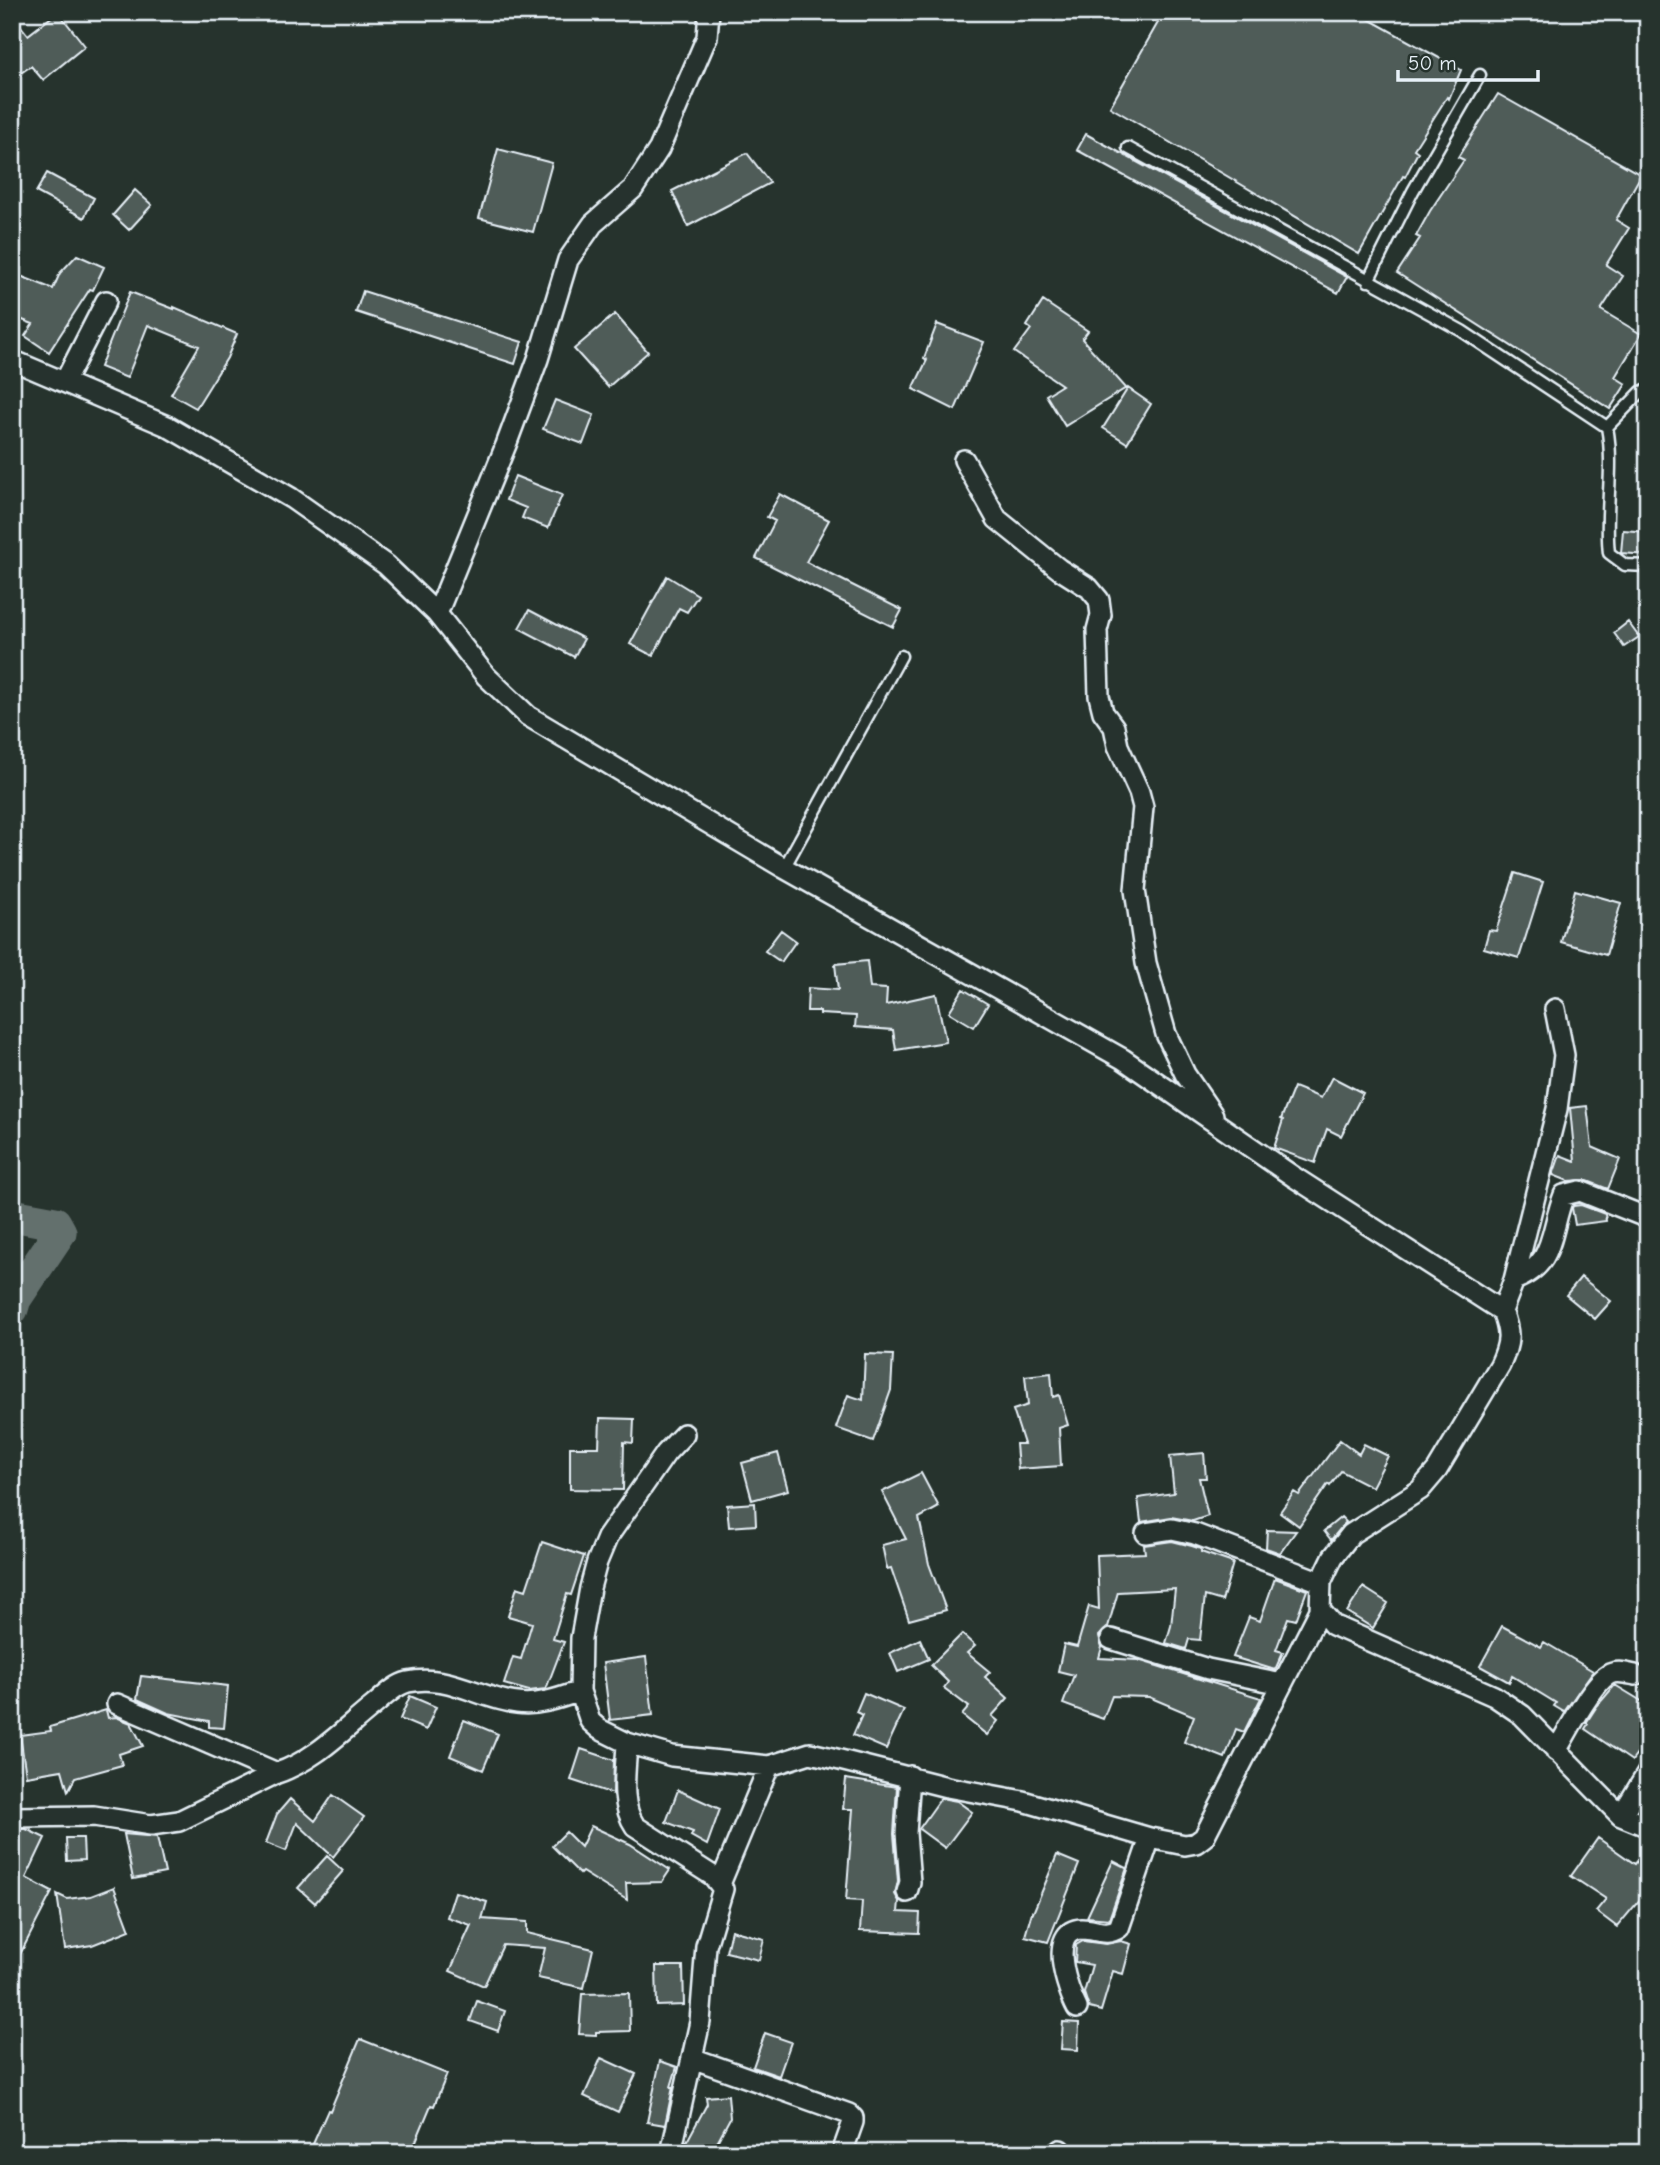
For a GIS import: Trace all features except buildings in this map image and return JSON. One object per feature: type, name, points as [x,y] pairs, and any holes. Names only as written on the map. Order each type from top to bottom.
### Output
[{"type":"street","points":[[437,614],[538,359],[568,260],[593,224],[634,188],[659,149],[707,37],[709,12]]},
{"type":"street","points":[[65,381],[106,301]]},
{"type":"street","points":[[12,360],[167,426],[291,498],[386,565],[437,614],[486,676],[528,716],[784,868],[1123,1059],[1294,1177],[1502,1311],[1509,1331],[1508,1348],[1437,1469],[1420,1490],[1351,1534],[1333,1557],[1321,1582],[1320,1610],[1204,1837],[1196,1843],[1185,1844],[1150,1838],[1023,1801],[947,1787],[810,1753],[769,1766],[672,1756],[627,1743],[599,1729],[590,1721],[580,1690],[581,1638],[597,1562],[607,1538],[666,1453],[684,1434]]},
{"type":"street","points":[[964,460],[997,520],[1059,569],[1089,587],[1099,600],[1099,696],[1103,712],[1114,727],[1118,746],[1143,807],[1135,890],[1146,963],[1166,1034],[1185,1074],[1220,1125]]},
{"type":"street","points":[[1502,1311],[1514,1280],[1557,1109],[1564,1055],[1555,1009]]},
{"type":"street","points":[[1514,1280],[1531,1274],[1544,1261],[1564,1195],[1580,1191],[1648,1218]]},
{"type":"street","points":[[1146,1533],[1172,1529],[1195,1534],[1321,1582]]},
{"type":"street","points":[[1320,1610],[1333,1625],[1494,1696],[1522,1715],[1621,1816],[1648,1827]]},
{"type":"street","points":[[1111,1639],[1208,1669],[1283,1684]]},
{"type":"street","points":[[1556,1751],[1598,1684],[1608,1675],[1617,1672],[1635,1675]]},
{"type":"street","points":[[12,1817],[94,1816],[151,1825],[179,1821],[302,1762],[395,1688],[410,1682],[447,1681],[521,1704],[554,1701],[580,1690]]},
{"type":"street","points":[[117,1703],[277,1773]]},
{"type":"street","points":[[627,1743],[625,1799],[630,1820],[635,1826],[713,1876],[720,1884],[723,1895],[706,1946],[700,2022],[671,2153]]},
{"type":"street","points":[[720,1884],[769,1766]]},
{"type":"street","points":[[1621,1816],[1648,1772]]},
{"type":"street","points":[[907,1892],[910,1882],[906,1833],[910,1776]]},
{"type":"street","points":[[1077,2008],[1068,1991],[1064,1972],[1062,1954],[1065,1938],[1073,1931],[1110,1933],[1119,1928],[1150,1838]]},
{"type":"street","points":[[692,2059],[849,2114],[853,2122],[842,2153]]},
{"type":"lane","points":[[1367,281],[1413,191],[1480,75]]},
{"type":"lane","points":[[1128,148],[1462,331],[1607,427],[1611,446],[1606,527],[1609,553],[1625,565],[1648,566]]},
{"type":"lane","points":[[1607,427],[1641,392],[1648,389]]},
{"type":"lane","points":[[784,868],[901,656]]},
{"type":"waterway","points":[[12,1215],[55,1223],[60,1232],[15,1299],[12,1309]]}]
